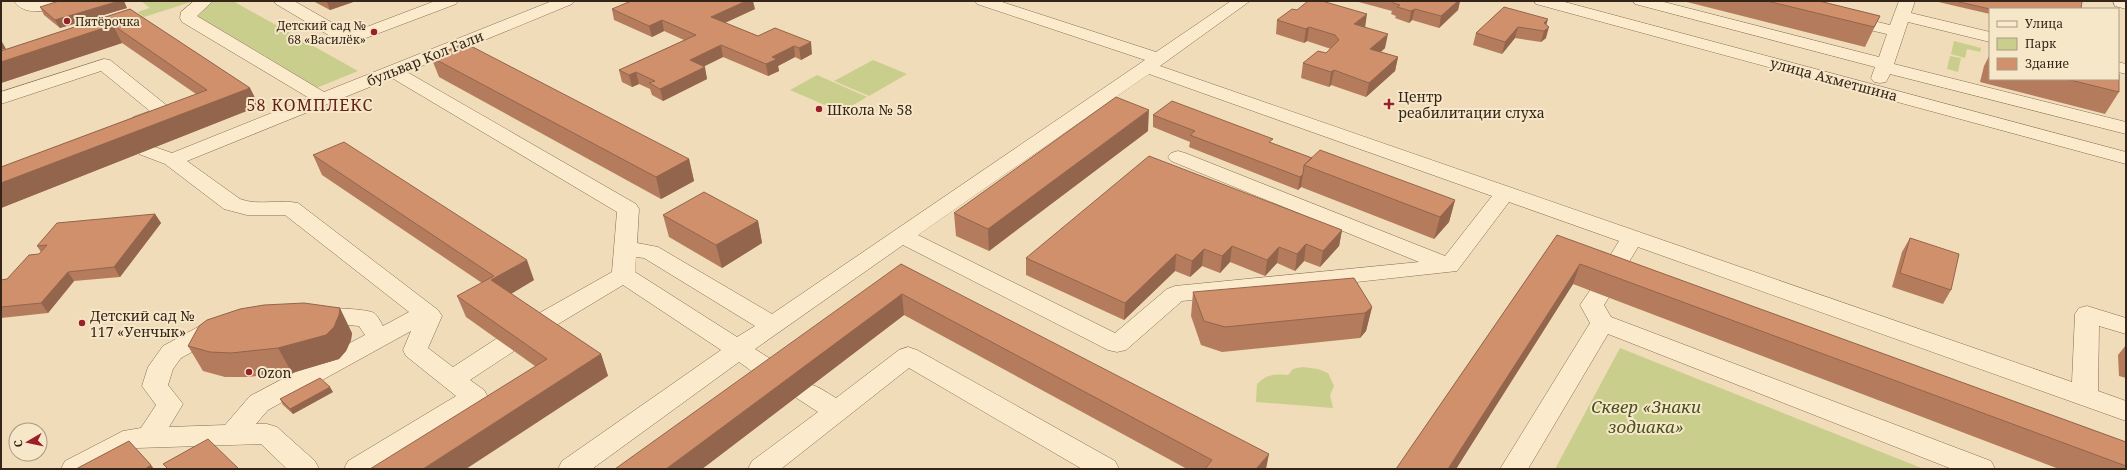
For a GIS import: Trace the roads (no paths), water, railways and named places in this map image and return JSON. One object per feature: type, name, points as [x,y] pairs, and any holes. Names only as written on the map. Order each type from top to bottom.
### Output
[{"type":"street","points":[[22,1],[33,7],[64,1]]},
{"type":"street","points":[[205,1],[189,12],[188,18],[323,99]]},
{"type":"street","points":[[282,1],[341,35],[358,36],[450,1]]},
{"type":"street","name":"бульвар Кол Гали","points":[[172,160],[566,1]]},
{"type":"street","points":[[983,1],[1632,238],[2126,411]]},
{"type":"street","points":[[572,469],[712,370],[738,349],[1242,1]]},
{"type":"street","name":"улица Ахметшина","points":[[1542,1],[2126,158]]},
{"type":"street","points":[[1641,1],[1884,66],[2126,128]]},
{"type":"street","points":[[2121,1],[2121,3],[2126,4]]},
{"type":"street","points":[[1876,90],[1903,13]]},
{"type":"street","points":[[1903,13],[1989,37]]},
{"type":"street","points":[[1832,15],[1903,13],[1989,24]]},
{"type":"street","points":[[1,98],[104,64],[163,112],[126,126],[138,143],[172,160],[232,204],[247,210],[290,208],[430,316],[415,350],[451,380],[475,397],[358,469]]},
{"type":"street","points":[[393,71],[628,208],[623,275]]},
{"type":"street","points":[[1178,157],[1450,266]]},
{"type":"street","points":[[902,236],[1116,344],[1175,294],[1450,266],[1506,192]]},
{"type":"street","points":[[1632,238],[1592,304],[1602,323],[1981,469]]},
{"type":"street","points":[[625,248],[650,252],[772,326]]},
{"type":"street","points":[[536,326],[623,275]]},
{"type":"street","points":[[623,275],[779,376]]},
{"type":"street","points":[[232,435],[259,403],[426,313]]},
{"type":"street","points":[[2085,396],[2087,314],[2126,326]]},
{"type":"street","points":[[288,318],[320,315],[366,319],[380,338]]},
{"type":"street","points":[[1514,469],[1602,323]]},
{"type":"street","points":[[148,438],[170,404],[155,386],[160,367],[172,352],[218,327],[241,324]]},
{"type":"street","points":[[451,380],[505,344]]},
{"type":"street","points":[[762,469],[908,356],[1105,469]]},
{"type":"street","points":[[804,392],[837,410]]},
{"type":"street","points":[[75,469],[133,438],[267,434],[305,469]]},
{"type":"place","name":"Пятёрочка","points":[[67,21]]},
{"type":"place","name":"Детский сад № 68 «Василёк»","points":[[374,32]]},
{"type":"place","name":"Центр реабилитации слуха","points":[[1389,104]]},
{"type":"place","name":"Школа № 58","points":[[819,109]]},
{"type":"place","name":"Детский сад № 117 «Уенчык»","points":[[82,323]]},
{"type":"place","name":"Ozon","points":[[249,372]]},
{"type":"district","name":"58 КОМПЛЕКС","points":[[310,105]]},
{"type":"park label","name":"Сквер «Знаки зодиака»","points":[[1646,416]]}]
